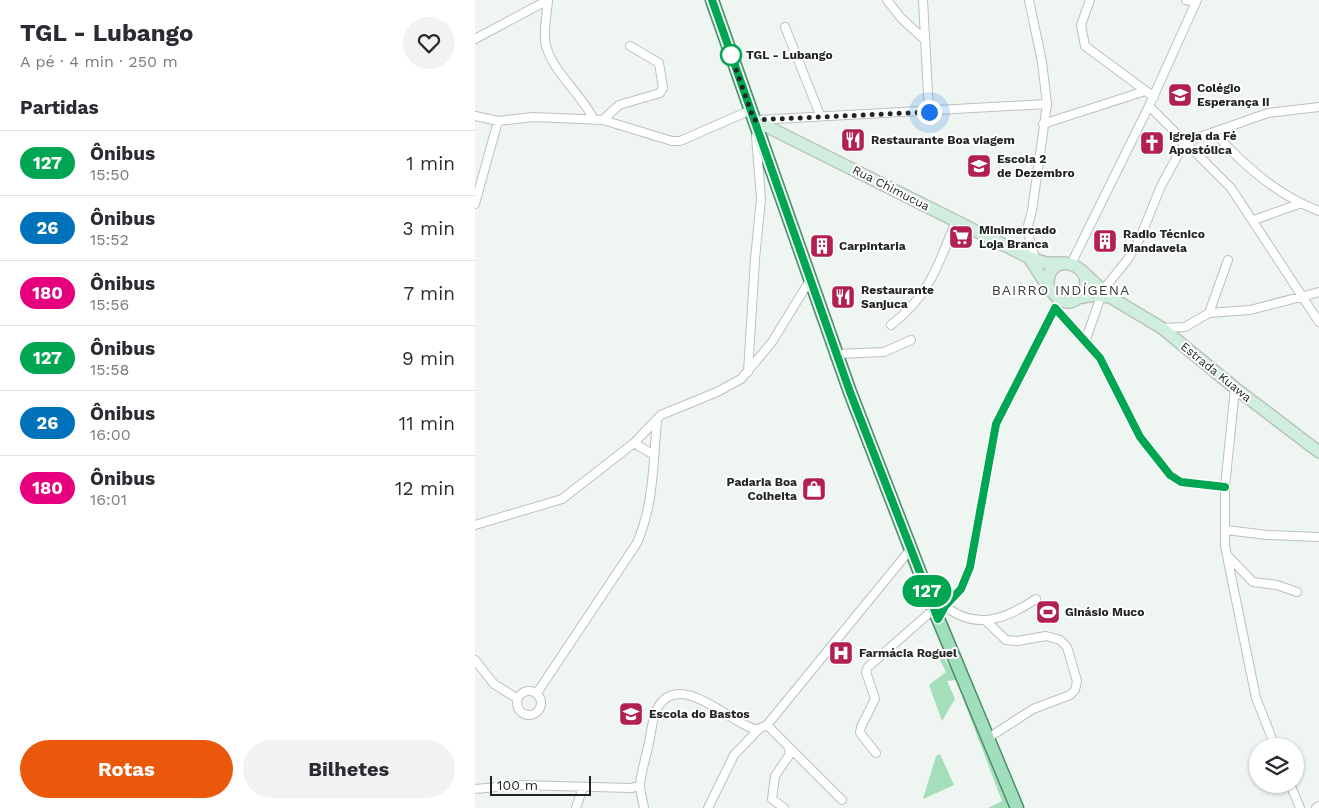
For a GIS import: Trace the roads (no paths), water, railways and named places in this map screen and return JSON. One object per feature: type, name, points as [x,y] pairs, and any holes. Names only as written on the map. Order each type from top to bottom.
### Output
[{"type":"main road","points":[[712,0],[836,354],[910,550],[939,611],[1017,808]]},
{"type":"street","points":[[475,39],[548,0]]},
{"type":"street","points":[[548,0],[545,40],[549,53],[568,83],[588,107],[593,120]]},
{"type":"street","points":[[887,0],[901,18],[925,40]]},
{"type":"street","points":[[923,0],[929,112]]},
{"type":"street","points":[[1029,0],[1042,62],[1047,104],[1032,211],[1027,229],[1031,258]]},
{"type":"street","points":[[1090,0],[1081,25],[1085,46],[1154,97]]},
{"type":"street","points":[[1048,286],[1048,279],[1053,268],[1068,263],[1154,97],[1197,1],[1186,0]]},
{"type":"street","points":[[785,27],[820,115]]},
{"type":"street","points":[[603,120],[619,105],[660,93],[663,88],[659,63],[630,46]]},
{"type":"street","points":[[1043,124],[1145,90]]},
{"type":"street","points":[[475,116],[498,121],[533,117],[603,120],[634,128],[665,140],[679,141],[752,115],[929,112],[1047,104]]},
{"type":"street","points":[[1149,106],[1231,188],[1319,322]]},
{"type":"street","points":[[1085,342],[1104,294],[1128,260],[1140,238],[1161,186],[1185,142],[1268,113],[1319,107]]},
{"type":"street","points":[[748,372],[761,199],[752,115]]},
{"type":"street","name":"Rua Chimucua","points":[[752,115],[1031,258],[1046,263],[1068,263],[1081,270],[1104,294]]},
{"type":"street","points":[[475,204],[498,121]]},
{"type":"street","points":[[1215,133],[1234,154],[1299,204],[1319,211]]},
{"type":"street","points":[[1253,220],[1299,204]]},
{"type":"street","points":[[891,325],[911,310],[926,291],[956,221]]},
{"type":"street","name":"Rua Chimucua","points":[[1031,258],[1057,304]]},
{"type":"street","points":[[1209,313],[1228,260]]},
{"type":"street","points":[[1077,298],[1082,294],[1085,282],[1081,270]]},
{"type":"street","points":[[475,525],[562,499],[634,443],[661,415],[717,392],[741,379],[772,342],[810,280]]},
{"type":"street","points":[[1162,328],[1185,327],[1209,313],[1250,310],[1319,292]]},
{"type":"street","points":[[876,753],[860,734],[861,727],[875,699],[867,672],[869,667],[939,611],[961,589],[970,567],[996,424],[1057,304],[1077,298],[1104,294]]},
{"type":"street","name":"Estrada Kuawa","points":[[1104,294],[1162,328],[1235,388],[1319,452]]},
{"type":"street","points":[[1057,304],[1085,342],[1100,358],[1140,437],[1170,475],[1181,482],[1225,487]]},
{"type":"street","points":[[836,354],[884,352],[911,340]]},
{"type":"street","points":[[1235,388],[1225,487],[1227,554],[1255,698],[1272,738]]},
{"type":"street","points":[[537,694],[637,543],[646,521],[651,499],[657,421]]},
{"type":"street","points":[[634,443],[653,455]]},
{"type":"street","points":[[1226,530],[1267,535],[1319,537]]},
{"type":"street","points":[[709,808],[734,755],[759,729],[767,725],[910,550]]},
{"type":"street","points":[[1227,554],[1253,582],[1277,585],[1297,592]]},
{"type":"street","points":[[939,611],[987,622],[1014,614],[1037,599]]},
{"type":"street","points":[[987,622],[1006,640],[1017,641],[1046,636],[1060,640],[1067,647],[1077,681],[1075,690],[1070,695],[1033,709],[988,738]]},
{"type":"street","points":[[475,660],[494,684],[518,700],[520,711],[527,715],[535,714],[541,704],[537,694]]},
{"type":"street","points":[[518,700],[526,691],[537,694]]},
{"type":"street","points":[[644,808],[640,785],[653,719],[657,708],[665,698],[675,694],[696,698],[759,729]]},
{"type":"street","points":[[767,725],[842,800]]},
{"type":"street","points":[[784,808],[772,799],[775,776],[790,754],[789,748]]},
{"type":"street","points":[[475,789],[517,785],[632,788],[640,785]]},
{"type":"street","points":[[576,808],[583,787]]},
{"type":"street","points":[[1294,793],[1300,808]]},
{"type":"place","name":"TGL - Lubango","points":[[731,55]]},
{"type":"place","name":"Colégio Esperança II","points":[[1180,95]]},
{"type":"place","name":"Restaurante Boa viagem","points":[[853,140]]},
{"type":"place","name":"Igreja da Fé Apostólica","points":[[1152,143]]},
{"type":"place","name":"Escola 2 de Dezembro","points":[[979,166]]},
{"type":"place","name":"Minimercado Loja Branca","points":[[961,237]]},
{"type":"place","name":"Radio Técnico Mandavela","points":[[1105,241]]},
{"type":"place","name":"Carpintaria","points":[[822,246]]},
{"type":"place","name":"Restaurante Sanjuca","points":[[843,297]]},
{"type":"place","name":"Padaria Boa Colheita","points":[[814,489]]},
{"type":"place","name":"Ginásio Muco","points":[[1048,612]]},
{"type":"place","name":"Farmácia Roguel","points":[[841,653]]},
{"type":"place","name":"Escola do Bastos","points":[[631,714]]},
{"type":"district","name":"BAIRRO INDÍGENA","points":[[1061,290]]}]
